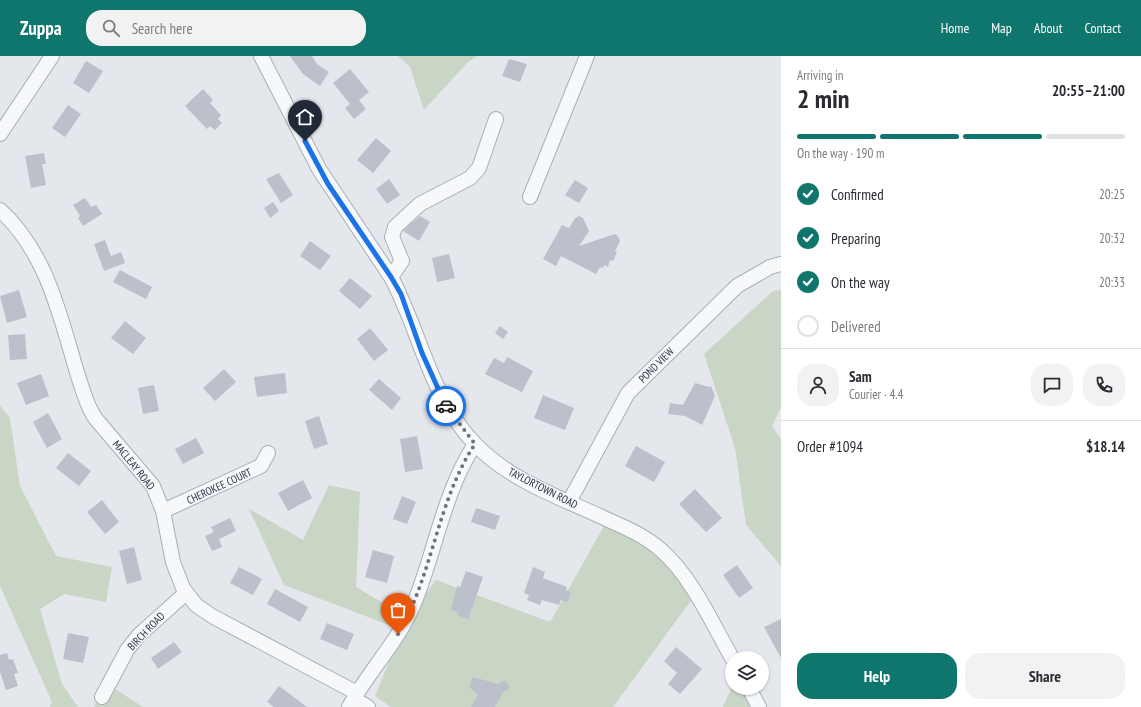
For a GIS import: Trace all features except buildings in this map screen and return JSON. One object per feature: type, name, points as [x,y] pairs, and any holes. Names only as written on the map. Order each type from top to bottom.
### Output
[{"type":"street","points":[[0,134],[52,56]]},
{"type":"street","name":"TAYLORTOWN ROAD","points":[[261,56],[319,169],[401,294],[442,399],[453,417],[475,444],[512,474],[539,489],[632,531],[662,551],[677,566],[689,584],[728,651]]},
{"type":"street","points":[[530,197],[587,56]]},
{"type":"street","points":[[391,277],[402,260],[392,237],[394,227],[420,204],[470,178],[479,168],[496,119]]},
{"type":"street","name":"MACLEAY ROAD","points":[[0,210],[25,237],[46,275],[57,303],[90,410],[95,418],[153,486],[163,511],[173,562],[186,593],[196,605],[212,616],[368,707]]},
{"type":"street","name":"POND VIEW","points":[[569,502],[628,393],[737,286],[770,267],[781,264]]},
{"type":"street","points":[[353,699],[406,621],[455,483],[464,460],[475,444]]},
{"type":"street","name":"CHEROKEE COURT","points":[[163,511],[261,466],[268,453]]},
{"type":"street","name":"BIRCH ROAD","points":[[102,697],[127,650],[148,626],[186,593]]},
{"type":"street","points":[[753,695],[759,707]]},
{"type":"green space","points":[[398,56],[477,56],[467,63],[424,110],[410,67]]},
{"type":"green space","points":[[781,290],[781,407],[772,426],[781,439],[781,566],[746,525],[735,448],[704,354],[773,291]]},
{"type":"green space","points":[[0,406],[10,418],[20,486],[56,556],[112,567],[106,602],[64,594],[40,609],[62,684],[78,707],[50,707],[52,702],[0,586]]},
{"type":"green space","points":[[329,485],[360,492],[356,587],[408,618],[436,580],[550,622],[604,526],[657,549],[695,595],[613,707],[391,707],[375,696],[402,630],[284,585],[249,509],[303,540]]},
{"type":"green space","points":[[106,683],[143,707],[94,707]]},
{"type":"green space","points":[[728,695],[752,695],[759,707],[723,707]]},
{"type":"way so far","points":[[398,634],[414,604],[464,460],[475,444],[446,406]]},
{"type":"route","points":[[305,141],[328,184],[401,294],[422,353],[446,406]]}]
